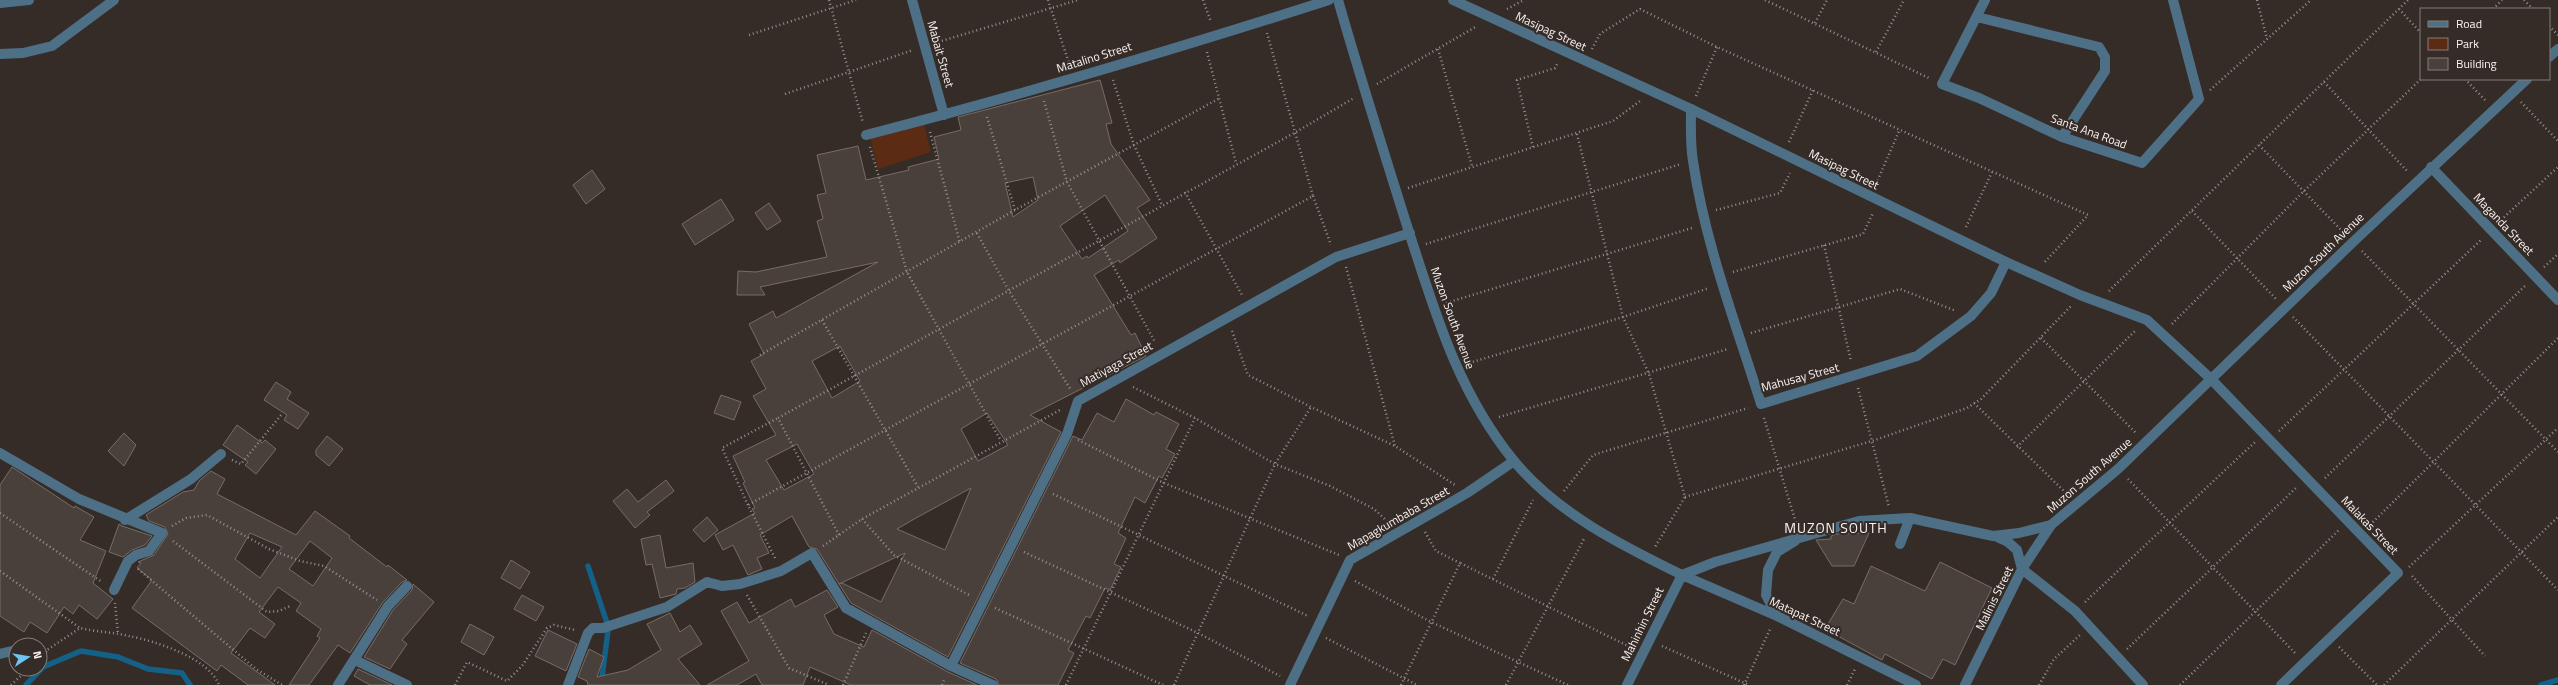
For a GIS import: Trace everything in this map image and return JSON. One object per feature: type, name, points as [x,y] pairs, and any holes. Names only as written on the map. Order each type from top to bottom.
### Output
[{"type":"street","points":[[5,2],[29,0]]},
{"type":"street","points":[[0,54],[23,53],[52,46],[114,0]]},
{"type":"street","name":"Mabait Street","points":[[912,0],[944,115]]},
{"type":"street","name":"Matalino Street","points":[[866,135],[983,104],[1215,36],[1329,0]]},
{"type":"street","name":"Muzon South Avenue","points":[[1338,0],[1433,307],[1455,367],[1486,422],[1514,461],[1539,487],[1590,528],[1682,575],[1714,562],[1859,521],[1910,518],[1995,536],[2019,533],[2051,525],[2078,504],[2118,469],[2416,181],[2526,80]]},
{"type":"street","name":"Masipag Street","points":[[1453,0],[1690,109],[2006,262],[2080,295],[2147,320],[2210,379]]},
{"type":"street","points":[[1942,84],[1978,17],[1985,0]]},
{"type":"street","points":[[2173,0],[2200,99]]},
{"type":"street","points":[[1978,17],[2099,46],[2105,57],[2105,71],[2062,137]]},
{"type":"street","points":[[2550,56],[2558,49]]},
{"type":"street","name":"Santa Ana Road","points":[[1942,84],[1979,98],[2062,137],[2142,163],[2200,99]]},
{"type":"street","name":"Mahusay Street","points":[[1690,109],[1692,160],[1706,224],[1720,276],[1760,404],[1916,356],[1971,316],[1991,293],[2006,262]]},
{"type":"street","name":"Maganda Street","points":[[2431,167],[2492,229],[2558,300]]},
{"type":"street","name":"Matiyaga Street","points":[[951,666],[1010,545],[1067,434],[1078,401],[1340,256],[1410,234]]},
{"type":"street","name":"Malakas Street","points":[[2210,379],[2360,534],[2402,571],[2329,637],[2281,685]]},
{"type":"street","points":[[0,453],[79,499],[125,520],[162,533],[149,551],[128,561],[114,590]]},
{"type":"street","points":[[125,520],[192,478],[221,454]]},
{"type":"street","name":"Mapagkumbaba Street","points":[[1290,684],[1319,621],[1350,560],[1397,535],[1467,493],[1514,461]]},
{"type":"street","points":[[1900,544],[1910,518]]},
{"type":"street","name":"Malinis Street","points":[[1966,685],[2022,569],[2051,525]]},
{"type":"street","points":[[1995,536],[2008,542],[2017,550],[2022,569],[2075,611],[2143,685]]},
{"type":"street","points":[[1776,616],[1766,595],[1768,570],[1777,552],[1801,538]]},
{"type":"street","points":[[568,685],[590,631],[668,607],[707,582],[722,586],[740,584],[781,571],[812,553],[846,608],[951,666],[993,685]]},
{"type":"street","name":"Matapat Street","points":[[1682,575],[1776,616],[1916,685]]},
{"type":"street","name":"Mahinhin Street","points":[[1627,685],[1648,639],[1682,575]]},
{"type":"street","points":[[338,685],[356,660],[388,606],[407,586]]},
{"type":"street","points":[[356,660],[407,685]]},
{"type":"path","points":[[829,0],[850,70],[866,135],[907,272],[938,331],[1001,441]]},
{"type":"path","points":[[749,35],[856,0]]},
{"type":"path","points":[[1048,0],[1073,77]]},
{"type":"path","points":[[785,94],[850,70],[1078,0]]},
{"type":"path","points":[[1203,0],[1215,36]]},
{"type":"path","points":[[1765,0],[1942,84]]},
{"type":"path","points":[[1816,23],[1826,0]]},
{"type":"path","points":[[1876,52],[1904,0]]},
{"type":"path","points":[[2257,0],[2267,39]]},
{"type":"path","points":[[2200,99],[2311,0]]},
{"type":"path","points":[[2099,302],[2408,0]]},
{"type":"path","points":[[2494,8],[2502,0]]},
{"type":"path","points":[[2524,0],[2531,8]]},
{"type":"path","points":[[1586,61],[1600,34],[1640,8],[1717,47],[2088,215],[2033,274]]},
{"type":"path","points":[[2399,9],[2420,32]]},
{"type":"path","points":[[781,571],[748,505],[722,448],[938,331],[1236,163],[1296,132],[1491,18]]},
{"type":"path","points":[[1263,21],[1296,132],[1313,196],[1340,256],[1395,446]]},
{"type":"path","points":[[2550,27],[2558,36]]},
{"type":"path","points":[[1204,39],[1236,163]]},
{"type":"path","points":[[1690,109],[1717,47]]},
{"type":"path","points":[[1438,49],[1472,166]]},
{"type":"path","points":[[1533,147],[1517,80],[1555,68],[1564,51]]},
{"type":"path","points":[[1109,66],[1134,145],[1162,205]]},
{"type":"path","points":[[2163,334],[2304,191],[2420,79]]},
{"type":"path","points":[[2466,80],[2495,110]]},
{"type":"path","points":[[2324,82],[2416,181]]},
{"type":"path","points":[[1040,87],[1067,182],[1161,354]]},
{"type":"path","points":[[1784,154],[1813,90]]},
{"type":"path","points":[[1397,192],[1472,166],[1577,134],[1614,121],[1654,92]]},
{"type":"path","points":[[2513,93],[2558,141]]},
{"type":"path","points":[[760,355],[960,243],[1015,210],[1220,98]]},
{"type":"path","points":[[983,104],[1015,210]]},
{"type":"path","points":[[927,120],[960,243]]},
{"type":"path","points":[[1455,367],[1623,317],[1719,284],[1720,276],[1863,234],[1900,129]]},
{"type":"path","points":[[1577,134],[1623,317],[1649,374],[1685,498]]},
{"type":"path","points":[[2259,145],[2558,452]]},
{"type":"path","points":[[1414,247],[1593,193],[1692,160]]},
{"type":"path","points":[[1704,213],[1780,193],[1796,160]]},
{"type":"path","points":[[2075,611],[2170,522],[2344,369],[2558,167]]},
{"type":"path","points":[[1960,240],[1992,172]]},
{"type":"path","points":[[1185,192],[1249,306]]},
{"type":"path","points":[[748,505],[970,386],[1313,196]]},
{"type":"path","points":[[2192,211],[2236,259],[2558,590]]},
{"type":"path","points":[[1433,307],[1706,224]]},
{"type":"path","points":[[812,553],[862,519],[918,487],[1001,441],[1078,401],[1009,291],[977,233]]},
{"type":"path","points":[[1824,245],[1855,375],[1892,518]]},
{"type":"path","points":[[2315,487],[2558,254]]},
{"type":"path","points":[[1486,422],[1649,374],[1839,306],[1900,289],[1971,316]]},
{"type":"path","points":[[1648,558],[1685,498],[1942,418],[1974,403],[2041,338],[2080,295]]},
{"type":"path","points":[[1227,319],[1248,375],[1311,407],[1395,446],[1467,493]]},
{"type":"path","points":[[822,320],[887,430],[918,487]]},
{"type":"path","points":[[2017,447],[2147,320]]},
{"type":"path","points":[[2041,338],[2145,442]]},
{"type":"path","points":[[2360,534],[2432,461],[2558,338]]},
{"type":"path","points":[[1124,375],[1130,385],[1195,418],[1275,464],[1330,486],[1374,509],[1381,514],[1397,535]]},
{"type":"path","points":[[1974,403],[2017,447],[2078,504]]},
{"type":"path","points":[[1556,501],[1593,455],[1667,434],[1760,404],[1801,538]]},
{"type":"path","points":[[1174,685],[1275,464],[1311,407]]},
{"type":"path","points":[[221,454],[241,464],[282,414]]},
{"type":"path","points":[[778,418],[839,535]]},
{"type":"path","points":[[1066,685],[1195,418]]},
{"type":"path","points":[[2485,656],[2452,618],[2402,571],[2558,428]]},
{"type":"path","points":[[1067,434],[1164,483],[1350,560]]},
{"type":"path","points":[[2118,469],[2255,613],[2304,662]]},
{"type":"path","points":[[2118,658],[2213,569],[2306,478]]},
{"type":"path","points":[[1493,579],[1539,487]]},
{"type":"path","points":[[1039,488],[1319,621]]},
{"type":"path","points":[[0,513],[114,590],[118,634]]},
{"type":"path","points":[[290,606],[279,611],[267,612],[162,533],[186,518],[208,515],[270,549],[300,561],[324,566],[388,606]]},
{"type":"path","points":[[2384,685],[2558,517]]},
{"type":"path","points":[[862,519],[894,555],[982,602],[1083,650],[1163,685]]},
{"type":"path","points":[[1419,521],[1436,552],[1641,653]]},
{"type":"path","points":[[2180,685],[2348,521]]},
{"type":"path","points":[[1506,685],[1590,528]]},
{"type":"path","points":[[1010,545],[1198,632],[1290,684]]},
{"type":"path","points":[[128,561],[256,669],[282,685]]},
{"type":"path","points":[[1401,685],[1460,563]]},
{"type":"path","points":[[0,571],[80,628],[118,634],[164,646],[181,654],[214,674],[219,685]]},
{"type":"path","points":[[1343,574],[1431,622],[1568,685]]},
{"type":"path","points":[[740,584],[789,668],[829,685]]},
{"type":"path","points":[[1745,684],[1776,616]]},
{"type":"path","points":[[843,685],[870,622]]},
{"type":"path","points":[[455,685],[467,662],[507,681],[522,666],[547,628],[554,625],[590,631]]},
{"type":"path","points":[[2039,685],[2054,659],[2090,627]]},
{"type":"path","points":[[48,649],[80,628]]},
{"type":"path","points":[[1315,632],[1417,685]]},
{"type":"path","points":[[2329,637],[2377,685]]},
{"type":"path","points":[[1648,639],[1749,685]]},
{"type":"path","points":[[10,685],[19,677]]},
{"type":"green space","points":[[922,117],[931,152],[878,169],[868,129]]},
{"type":"building","points":[[1100,80],[1112,123],[1106,124],[1111,144],[1150,200],[1137,208],[1157,238],[1120,263],[1119,260],[1094,275],[1131,335],[1135,333],[1146,356],[1030,415],[1061,432],[948,657],[851,603],[839,584],[817,549],[809,547],[792,516],[760,535],[769,553],[757,558],[762,569],[748,575],[733,545],[723,550],[715,535],[755,513],[752,509],[755,508],[743,483],[745,482],[733,456],[776,435],[753,396],[766,389],[751,361],[764,354],[749,324],[773,311],[776,318],[878,262],[760,287],[765,295],[737,295],[738,271],[756,272],[827,257],[817,221],[823,219],[817,195],[826,193],[817,155],[858,146],[866,180],[909,170],[908,167],[939,159],[934,137],[961,130],[958,117]],"holes":[[[1033,177],[1038,200],[1013,217],[1005,183]],[[1105,195],[1128,231],[1088,258],[1087,256],[1082,259],[1060,226]],[[840,346],[860,381],[832,398],[812,361]],[[987,413],[1008,445],[978,461],[961,429]],[[797,444],[814,474],[784,490],[766,460]],[[971,488],[945,550],[897,529],[916,518]],[[905,553],[881,602],[842,583],[839,584]]]},
{"type":"building","points":[[592,170],[605,189],[586,204],[573,185]]},
{"type":"building","points":[[721,199],[734,220],[695,245],[682,224]]},
{"type":"building","points":[[769,203],[781,221],[767,230],[755,213]]},
{"type":"building","points":[[276,382],[291,392],[287,399],[309,413],[298,429],[284,420],[287,415],[264,400]]},
{"type":"building","points":[[721,395],[741,402],[734,420],[714,413]]},
{"type":"building","points":[[1126,399],[1154,415],[1156,412],[1179,424],[1166,449],[1175,454],[1162,478],[1159,476],[1145,503],[1135,497],[1118,533],[1126,538],[1114,564],[1121,567],[1110,590],[1105,588],[1090,618],[1086,616],[1068,650],[1074,653],[1058,685],[999,685],[996,679],[960,663],[1073,436],[1082,440],[1097,413],[1114,422]]},
{"type":"building","points":[[237,425],[262,443],[265,440],[276,449],[256,474],[245,465],[248,462],[223,445]]},
{"type":"building","points":[[124,433],[136,445],[124,466],[108,451]]},
{"type":"building","points":[[327,436],[343,449],[329,466],[316,455],[316,450]]},
{"type":"building","points":[[12,467],[74,508],[75,506],[94,517],[80,540],[106,551],[93,583],[113,599],[97,619],[79,605],[73,614],[64,607],[47,633],[30,622],[24,632],[0,616],[0,485]]},
{"type":"building","points":[[211,471],[225,479],[217,494],[296,535],[315,511],[350,536],[349,538],[387,567],[388,565],[407,580],[402,582],[383,602],[350,653],[338,645],[309,685],[289,685],[320,638],[317,636],[321,629],[296,611],[301,603],[278,587],[259,612],[275,624],[265,638],[250,628],[231,653],[275,685],[248,685],[221,665],[217,671],[132,608],[152,580],[137,568],[141,563],[138,562],[154,555],[168,534],[165,527],[149,521],[146,515],[183,492],[194,490],[199,481]],"holes":[[[250,533],[282,547],[260,578],[235,559]],[[310,541],[332,558],[313,586],[289,569]]]},
{"type":"building","points":[[666,480],[674,491],[647,512],[650,515],[635,528],[613,501],[627,489],[638,502]]},
{"type":"building","points":[[707,517],[718,530],[704,542],[693,530]]},
{"type":"building","points":[[119,524],[152,536],[145,545],[132,550],[123,557],[109,552]]},
{"type":"building","points":[[1869,533],[1854,566],[1832,566],[1816,540],[1831,539],[1831,536],[1836,534]]},
{"type":"building","points":[[660,535],[666,568],[693,563],[695,582],[685,588],[677,589],[676,594],[660,598],[652,564],[646,565],[641,539]]},
{"type":"building","points":[[511,560],[530,572],[520,589],[501,578]]},
{"type":"building","points":[[1940,562],[1992,588],[1955,665],[1943,659],[1932,679],[1885,654],[1882,660],[1825,629],[1843,599],[1854,604],[1871,566],[1925,591]]},
{"type":"building","points":[[413,584],[434,602],[402,640],[407,644],[390,669],[364,657],[393,610],[412,590]]},
{"type":"building","points":[[827,590],[838,607],[824,615],[834,634],[864,647],[872,630],[948,672],[977,685],[851,685],[810,667],[803,685],[762,685],[756,674],[737,685],[707,685],[749,661],[721,611],[737,602],[749,623],[791,599],[795,607]]},
{"type":"building","points":[[522,595],[544,607],[536,621],[514,609]]},
{"type":"building","points":[[670,613],[680,632],[690,625],[702,644],[678,659],[700,685],[588,685],[587,681],[578,677],[589,649],[604,657],[597,677],[628,670],[661,650],[647,624]]},
{"type":"building","points":[[470,624],[494,637],[484,655],[461,642]]},
{"type":"building","points":[[548,630],[577,644],[566,671],[535,656]]},
{"type":"building","points":[[358,669],[392,685],[370,685],[354,676]]},
{"type":"waterway","points":[[588,566],[607,623]]},
{"type":"waterway","points":[[601,685],[608,631]]},
{"type":"waterway","points":[[26,685],[43,667],[81,651],[118,657],[148,669],[182,673],[190,685]]},
{"type":"waterway","points":[[2541,685],[2558,680]]},
{"type":"district","name":"MUZON SOUTH","points":[[1836,527]]}]
